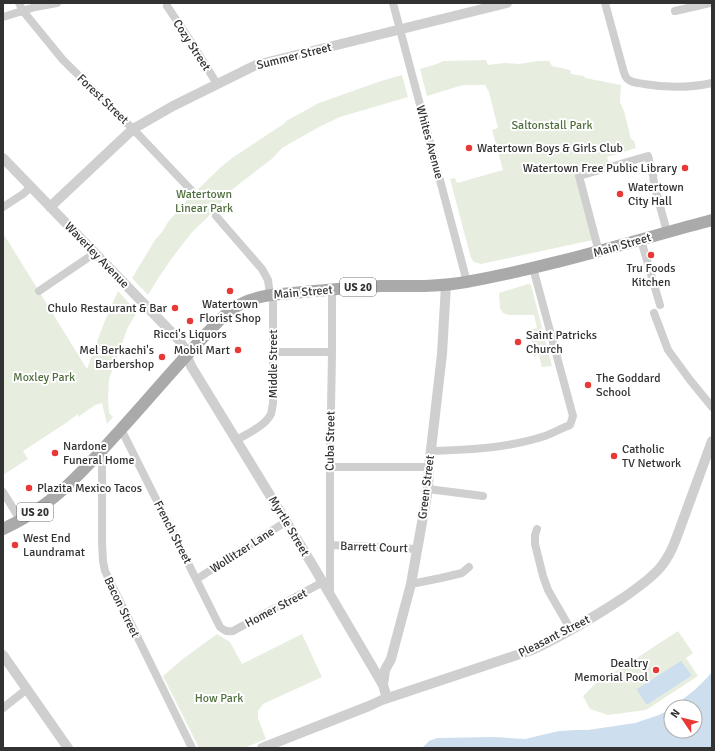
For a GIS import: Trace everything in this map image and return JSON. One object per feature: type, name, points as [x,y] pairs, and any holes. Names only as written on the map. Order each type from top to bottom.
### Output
[{"type":"main road","name":"Main Street","points":[[3,530],[34,513],[75,479],[217,322],[233,308],[254,298],[271,294],[332,289],[446,285],[468,282],[599,252],[712,220]]},
{"type":"street","name":"Forest Street","points":[[19,3],[23,11],[62,60],[133,128],[192,191]]},
{"type":"street","points":[[3,17],[35,7],[57,3]]},
{"type":"street","name":"Whites Avenue","points":[[393,3],[468,282]]},
{"type":"street","name":"Summer Street","points":[[50,207],[133,128],[256,64],[507,3]]},
{"type":"street","points":[[605,3],[623,69],[628,80],[632,82],[670,87],[696,86],[712,83]]},
{"type":"street","points":[[675,12],[710,3]]},
{"type":"street","name":"Cozy Street","points":[[167,6],[218,84]]},
{"type":"street","points":[[599,252],[579,176],[648,156],[667,232]]},
{"type":"street","name":"Waverley Avenue","points":[[3,158],[177,338],[183,346],[186,356]]},
{"type":"street","points":[[3,207],[31,187]]},
{"type":"street","points":[[216,216],[262,269],[268,280],[271,294]]},
{"type":"street","points":[[641,240],[660,305]]},
{"type":"street","points":[[39,291],[95,253]]},
{"type":"street","points":[[431,451],[467,450],[507,445],[545,436],[570,425],[573,416],[534,268]]},
{"type":"street","name":"Green Street","points":[[383,685],[385,670],[391,659],[411,584],[428,489],[429,467],[442,354],[446,285]]},
{"type":"street","name":"Cuba Street","points":[[330,594],[332,289]]},
{"type":"street","name":"Middle Street","points":[[236,440],[260,426],[271,413],[273,404],[273,352],[271,294]]},
{"type":"street","points":[[654,313],[668,350],[712,407]]},
{"type":"street","points":[[273,352],[332,352]]},
{"type":"street","name":"Myrtle Street","points":[[186,356],[323,582],[383,685],[387,698]]},
{"type":"street","name":"French Street","points":[[121,429],[220,627],[228,632]]},
{"type":"street","name":"Pleasant Street","points":[[262,748],[376,702],[526,652],[545,644],[571,630],[636,589],[655,574],[666,561],[676,540],[712,441]]},
{"type":"street","name":"Bacon Street","points":[[99,454],[102,464],[102,543],[105,571],[192,748]]},
{"type":"street","points":[[330,467],[429,467]]},
{"type":"street","points":[[428,489],[482,496]]},
{"type":"street","points":[[3,492],[21,521]]},
{"type":"street","name":"Wollitzer Lane","points":[[197,580],[287,521]]},
{"type":"street","points":[[538,529],[535,535],[535,544],[543,576],[548,590],[571,630]]},
{"type":"street","name":"Barrett Court","points":[[330,545],[418,549]]},
{"type":"street","points":[[411,584],[462,573],[469,567]]},
{"type":"street","name":"Homer Street","points":[[228,632],[233,631],[323,582]]},
{"type":"street","points":[[3,655],[68,748]]},
{"type":"street","points":[[3,708],[27,690]]},
{"type":"green space","name":"Saltonstall Park","points":[[486,60],[488,65],[549,61],[552,66],[570,70],[571,74],[621,85],[620,102],[624,111],[631,139],[634,141],[636,148],[607,157],[609,163],[575,174],[593,240],[481,264],[474,262],[471,258],[450,179],[455,178],[457,183],[503,170],[492,130],[498,128],[489,92],[485,85],[463,85],[427,96],[420,69],[443,61]]},
{"type":"green space","name":"Watertown Linear Park","points":[[402,75],[408,97],[340,117],[319,127],[282,148],[273,158],[233,189],[193,231],[172,258],[148,295],[132,278],[155,240],[168,222],[189,198],[232,158],[286,121],[319,103]]},
{"type":"green space","name":"Moxley Park","points":[[3,233],[87,369],[118,291],[137,312],[128,327],[109,379],[109,413],[113,417],[107,424],[102,403],[95,405],[78,417],[78,414],[23,451],[28,459],[3,475]]},
{"type":"green space","points":[[528,284],[531,285],[552,366],[542,367],[539,355],[534,356],[530,330],[537,328],[534,315],[509,315],[503,313],[500,308],[499,293]]},
{"type":"green space","name":"Dealtry Memorial Pool","points":[[678,631],[693,653],[686,658],[698,676],[646,710],[608,715],[590,709],[583,696],[596,683]]},
{"type":"green space","name":"How Park","points":[[217,634],[230,642],[242,664],[302,634],[322,677],[263,704],[258,711],[258,718],[266,739],[244,748],[199,748],[163,676],[184,658]]},
{"type":"water","points":[[681,661],[691,676],[646,704],[637,689]]},
{"type":"water","points":[[712,672],[712,748],[422,748],[429,741],[437,738],[494,737],[525,739],[559,731],[588,730],[635,723],[663,713],[663,739],[703,739],[703,699],[684,699]]},
{"type":"place","name":"Watertown Boys & Girls Club","points":[[469,148]]},
{"type":"place","name":"Watertown Free Public Library","points":[[685,168]]},
{"type":"place","name":"Watertown City Hall","points":[[620,194]]},
{"type":"place","name":"Tru Foods Kitchen","points":[[651,255]]},
{"type":"place","name":"Watertown Florist Shop","points":[[230,291]]},
{"type":"place","name":"Chulo Restaurant & Bar","points":[[175,308]]},
{"type":"place","name":"Ricci's Liquors","points":[[190,321]]},
{"type":"place","name":"Saint Patricks Church","points":[[518,342]]},
{"type":"place","name":"Mobil Mart","points":[[238,350]]},
{"type":"place","name":"Mel Berkachi's Barbershop","points":[[162,357]]},
{"type":"place","name":"The Goddard School","points":[[588,385]]},
{"type":"place","name":"Nardone Funeral Home","points":[[55,453]]},
{"type":"place","name":"Catholic TV Network","points":[[614,456]]},
{"type":"place","name":"Plazita Mexico Tacos","points":[[29,488]]},
{"type":"place","name":"West End Laundramat","points":[[15,545]]},
{"type":"place","name":"Dealtry Memorial Pool","points":[[656,670]]}]
